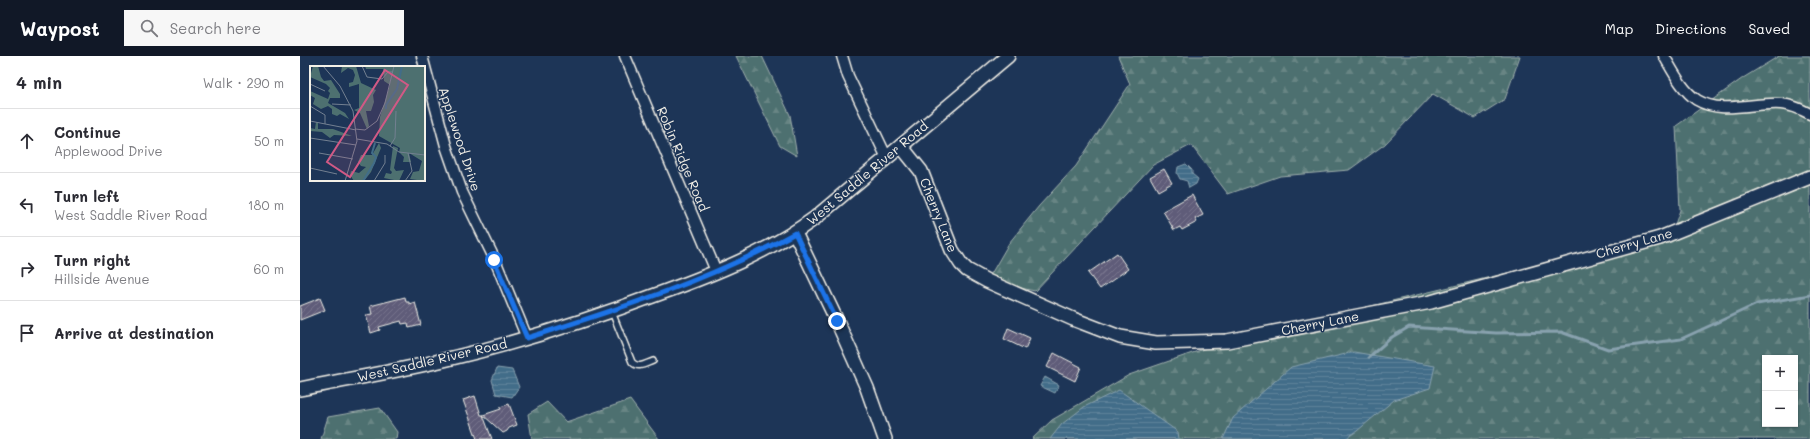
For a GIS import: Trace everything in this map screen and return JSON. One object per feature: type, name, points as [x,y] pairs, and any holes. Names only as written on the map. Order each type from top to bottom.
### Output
[{"type":"street","name":"Applewood Drive","points":[[422,56],[425,66]]},
{"type":"street","name":"Robin Ridge Road","points":[[625,56],[716,271]]},
{"type":"street","points":[[842,56],[848,76],[887,158]]},
{"type":"street","name":"West Saddle River Road","points":[[300,389],[436,362],[527,338],[612,311],[686,284],[767,248],[795,233],[1008,56]]},
{"type":"street","points":[[1664,56],[1682,85],[1697,100],[1716,106],[1733,107],[1781,104],[1798,108],[1810,114]]},
{"type":"street","name":"Applewood Drive","points":[[425,67],[446,146],[462,192],[494,260],[527,338]]},
{"type":"street","name":"Cherry Lane","points":[[901,146],[921,171],[956,256],[967,270],[987,281],[1073,319],[1120,337],[1156,343],[1227,341],[1431,302],[1660,238],[1810,177]]},
{"type":"street","points":[[795,233],[867,388],[885,439]]},
{"type":"lane","points":[[612,311],[634,365],[640,366],[653,360]]},
{"type":"green space","points":[[736,56],[762,56],[790,115],[797,156],[780,146]]},
{"type":"green space","points":[[1118,56],[1520,56],[1505,99],[1475,118],[1433,94],[1385,144],[1349,170],[1280,176],[1228,194],[1191,145],[1153,165],[1035,291],[987,281],[1009,243],[1039,206],[1076,166],[1130,84]]},
{"type":"green space","points":[[1779,56],[1810,56],[1810,439],[1032,439],[1052,420],[1129,375],[1227,341],[1672,233],[1680,210],[1676,126],[1743,78]]},
{"type":"green space","points":[[630,400],[659,439],[532,439],[528,414],[547,402],[566,422]]},
{"type":"green space","points":[[380,408],[397,432],[396,439],[321,439],[328,417]]},
{"type":"water","points":[[1186,164],[1192,170],[1192,174],[1198,179],[1196,184],[1189,188],[1187,181],[1180,179],[1177,173],[1178,167]]},
{"type":"water","points":[[1354,352],[1435,366],[1430,388],[1394,400],[1357,431],[1345,439],[1223,439],[1233,418],[1291,367]]},
{"type":"water","points":[[497,368],[512,370],[519,387],[512,397],[496,394],[492,380]]},
{"type":"water","points":[[1045,377],[1059,385],[1055,393],[1040,386]]},
{"type":"water","points":[[1119,390],[1178,432],[1179,439],[1050,439],[1062,424],[1084,407]]},
{"type":"building","points":[[1164,169],[1172,183],[1158,191],[1150,177]]},
{"type":"building","points":[[1192,195],[1203,215],[1195,219],[1197,222],[1182,230],[1180,227],[1174,230],[1163,211]]},
{"type":"building","points":[[1117,253],[1128,269],[1100,289],[1088,273]]},
{"type":"building","points":[[405,297],[406,302],[409,302],[409,304],[415,302],[421,325],[409,328],[408,323],[402,324],[401,321],[379,327],[380,330],[371,333],[366,315],[372,314],[370,306]]},
{"type":"building","points":[[320,298],[325,310],[300,320],[300,306]]},
{"type":"building","points":[[1008,328],[1030,338],[1025,349],[1004,339]]},
{"type":"building","points":[[1054,353],[1081,367],[1075,381],[1047,367]]},
{"type":"building","points":[[475,396],[481,415],[483,415],[492,439],[477,439],[463,400]]},
{"type":"building","points":[[509,404],[517,425],[509,428],[503,433],[483,415],[501,409],[500,407]]},
{"type":"waterway","points":[[1369,357],[1392,337],[1409,327],[1496,333],[1561,332],[1608,349],[1681,339],[1757,304],[1810,295]]},
{"type":"route","points":[[494,260],[527,338],[612,311],[686,284],[744,259],[795,233],[837,321]]}]
